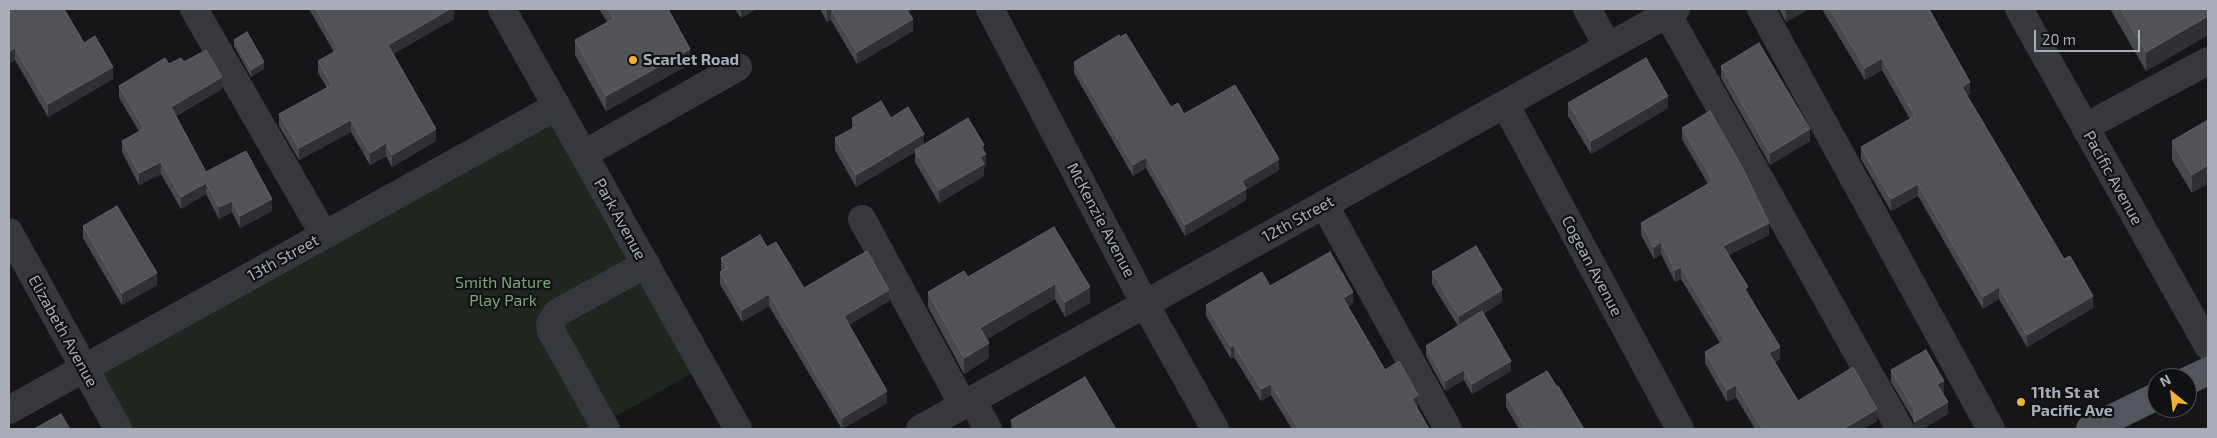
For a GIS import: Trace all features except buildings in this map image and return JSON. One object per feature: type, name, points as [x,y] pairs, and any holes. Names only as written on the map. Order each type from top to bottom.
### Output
[{"type":"main road","points":[[2090,429],[2147,401]]},
{"type":"street","points":[[194,9],[324,235]]},
{"type":"street","name":"Park Avenue","points":[[502,9],[738,429]]},
{"type":"street","name":"McKenzie Avenue","points":[[990,9],[1145,304],[1215,429]]},
{"type":"street","points":[[1586,9],[1608,46]]},
{"type":"street","points":[[1761,9],[1991,429]]},
{"type":"street","name":"Pacific Avenue","points":[[2019,9],[2208,346]]},
{"type":"street","points":[[1671,11],[1900,429]]},
{"type":"street","name":"12th Street","points":[[920,429],[1671,11]]},
{"type":"street","points":[[2085,127],[2208,60]]},
{"type":"street","points":[[584,154],[738,67]]},
{"type":"street","name":"Cogean Avenue","points":[[1505,104],[1680,429]]},
{"type":"street","name":"13th Street","points":[[9,410],[557,106]]},
{"type":"street","points":[[1324,204],[1448,429]]},
{"type":"street","points":[[862,219],[967,403],[988,429]]},
{"type":"street","name":"Elizabeth Avenue","points":[[9,232],[118,429]]},
{"type":"street","points":[[606,429],[552,331],[550,324],[557,313],[646,264]]},
{"type":"green space","name":"Smith Nature Play Park","points":[[557,106],[704,367],[593,429],[118,429],[84,369]]},
{"type":"place","name":"Scarlet Road","points":[[633,60]]},
{"type":"place","name":"11th St at Pacific Ave","points":[[2021,402]]}]
